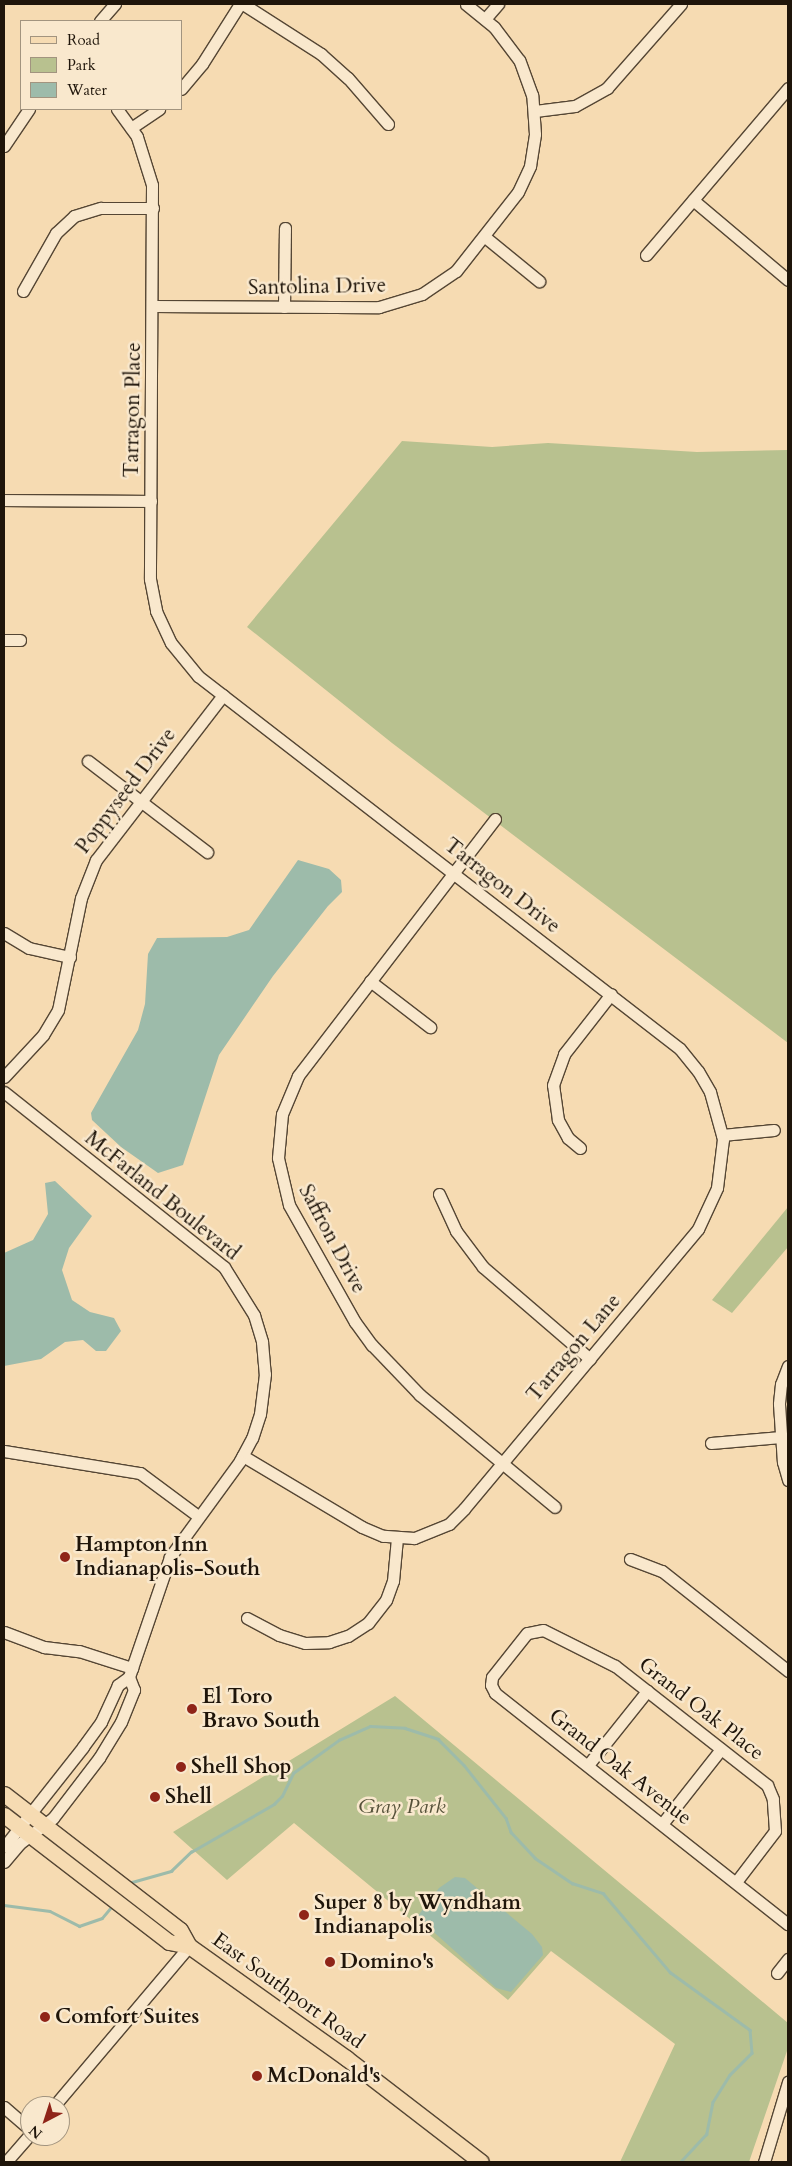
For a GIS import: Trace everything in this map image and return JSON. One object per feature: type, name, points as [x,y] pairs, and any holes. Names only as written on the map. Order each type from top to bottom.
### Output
[{"type":"main road","name":"East Southport Road","points":[[4,1794],[31,1825],[95,1885],[131,1913],[170,1942],[189,1946],[346,2058],[481,2162]]},
{"type":"main road","name":"East Southport Road","points":[[4,1815],[31,1825],[110,1876],[180,1930],[189,1946]]},
{"type":"street","points":[[101,20],[115,4]]},
{"type":"street","points":[[182,88],[202,64],[241,4],[326,58],[388,124]]},
{"type":"street","name":"Santolina Drive","points":[[152,306],[371,308],[407,301],[449,276],[485,237],[512,202],[525,177],[533,150],[535,111],[530,87],[519,60],[485,18],[466,4]]},
{"type":"street","points":[[485,18],[498,4]]},
{"type":"street","points":[[535,111],[575,106],[607,88],[681,4]]},
{"type":"street","points":[[646,256],[788,88]]},
{"type":"street","points":[[4,146],[28,110]]},
{"type":"street","name":"Tarragon Place","points":[[118,110],[131,128],[149,169],[153,208],[150,579],[161,626],[187,666],[222,694]]},
{"type":"street","points":[[131,128],[158,110]]},
{"type":"street","points":[[694,200],[788,280]]},
{"type":"street","points":[[23,291],[56,232],[74,216],[101,208],[153,208]]},
{"type":"street","points":[[284,307],[285,228]]},
{"type":"street","points":[[485,237],[538,281]]},
{"type":"street","points":[[4,500],[150,501]]},
{"type":"street","points":[[4,640],[20,640]]},
{"type":"street","name":"Poppyseed Drive","points":[[4,1077],[43,1035],[55,1018],[63,995],[87,878],[99,856],[222,694]]},
{"type":"street","name":"Tarragon Drive","points":[[222,694],[668,1039],[693,1064],[712,1096],[722,1135]]},
{"type":"street","points":[[88,760],[207,852]]},
{"type":"street","name":"Saffron Drive","points":[[495,819],[307,1063],[289,1094],[278,1141],[282,1186],[289,1205],[343,1301],[372,1344],[416,1391],[555,1508]]},
{"type":"street","points":[[4,934],[30,948],[70,957]]},
{"type":"street","points":[[370,981],[430,1027]]},
{"type":"street","points":[[580,1148],[568,1138],[558,1120],[553,1085],[564,1054],[610,994]]},
{"type":"street","name":"McFarland Boulevard","points":[[4,1092],[207,1251],[236,1283],[258,1326],[265,1366],[260,1414],[243,1456],[180,1539],[163,1572],[130,1673],[118,1685],[95,1732],[31,1825]]},
{"type":"street","points":[[722,1135],[774,1130]]},
{"type":"street","name":"Tarragon Lane","points":[[397,1538],[426,1535],[449,1524],[503,1464],[704,1219],[720,1176],[722,1135]]},
{"type":"street","points":[[439,1194],[453,1226],[483,1268],[590,1359]]},
{"type":"street","points":[[788,1366],[779,1396],[781,1438],[788,1480]]},
{"type":"street","points":[[711,1443],[781,1438]]},
{"type":"street","points":[[4,1451],[140,1472],[198,1516]]},
{"type":"street","points":[[243,1456],[362,1527],[397,1538],[393,1581],[386,1600],[368,1622],[348,1636],[329,1642],[305,1643],[278,1635],[247,1618]]},
{"type":"street","points":[[630,1559],[662,1571],[788,1671]]},
{"type":"street","name":"Grand Oak Place","points":[[537,1629],[608,1662],[767,1785],[775,1814],[773,1836],[736,1882]]},
{"type":"street","name":"Grand Oak Avenue","points":[[537,1629],[527,1633],[492,1677],[491,1686],[499,1696],[788,1924]]},
{"type":"street","points":[[4,1632],[44,1647],[80,1651],[130,1673]]},
{"type":"street","name":"McFarland Boulevard","points":[[31,1825],[53,1818],[114,1736],[134,1690],[130,1673]]},
{"type":"street","points":[[588,1765],[647,1691]]},
{"type":"street","points":[[662,1824],[721,1749]]},
{"type":"street","points":[[4,1847],[31,1825]]},
{"type":"street","points":[[4,1862],[31,1825]]},
{"type":"street","points":[[62,2096],[189,1946]]},
{"type":"street","points":[[777,1972],[788,1959]]},
{"type":"street","points":[[764,2162],[788,2082]]},
{"type":"street","points":[[4,2107],[20,2121]]},
{"type":"street","points":[[6,2162],[20,2146]]},
{"type":"green space","points":[[402,441],[492,447],[548,443],[697,452],[788,450],[788,1043],[392,743],[247,627]]},
{"type":"green space","points":[[788,1207],[788,1247],[732,1313],[712,1300]]},
{"type":"green space","name":"Gray Park","points":[[395,1696],[788,2023],[788,2048],[749,2162],[620,2162],[675,2044],[551,1951],[508,2000],[294,1823],[227,1880],[173,1832]]},
{"type":"water","points":[[298,860],[329,869],[341,880],[342,892],[328,906],[273,976],[219,1055],[183,1165],[158,1173],[121,1147],[92,1120],[91,1113],[138,1030],[145,1004],[148,954],[157,938],[227,937],[249,930]]},
{"type":"water","points":[[55,1181],[92,1216],[69,1248],[62,1270],[72,1300],[90,1312],[114,1318],[121,1331],[106,1351],[96,1351],[83,1340],[65,1342],[41,1359],[4,1366],[4,1253],[33,1240],[48,1214],[45,1183]]},
{"type":"water","points":[[455,1877],[465,1878],[532,1934],[542,1947],[543,1955],[511,1992],[496,1988],[417,1917],[439,1888]]},
{"type":"waterway","points":[[129,1885],[132,1882],[171,1871],[191,1852],[274,1804],[282,1796],[293,1773],[339,1740],[370,1726],[405,1728],[438,1739],[464,1765],[506,1818],[511,1832],[535,1858],[572,1883],[603,1893],[670,1972],[750,2030],[752,2053],[730,2075],[713,2102],[707,2134],[681,2162]]},
{"type":"waterway","points":[[4,1905],[50,1911],[79,1926],[102,1918],[113,1905]]},
{"type":"place","name":"Hampton Inn Indianapolis-South","points":[[65,1557]]},
{"type":"place","name":"El Toro Bravo South","points":[[192,1709]]},
{"type":"place","name":"Shell Shop","points":[[181,1767]]},
{"type":"place","name":"Shell","points":[[155,1797]]},
{"type":"place","name":"Super 8 by Wyndham Indianapolis","points":[[304,1915]]},
{"type":"place","name":"Domino's","points":[[330,1962]]},
{"type":"place","name":"Comfort Suites","points":[[45,2017]]},
{"type":"place","name":"McDonald's","points":[[257,2076]]}]
